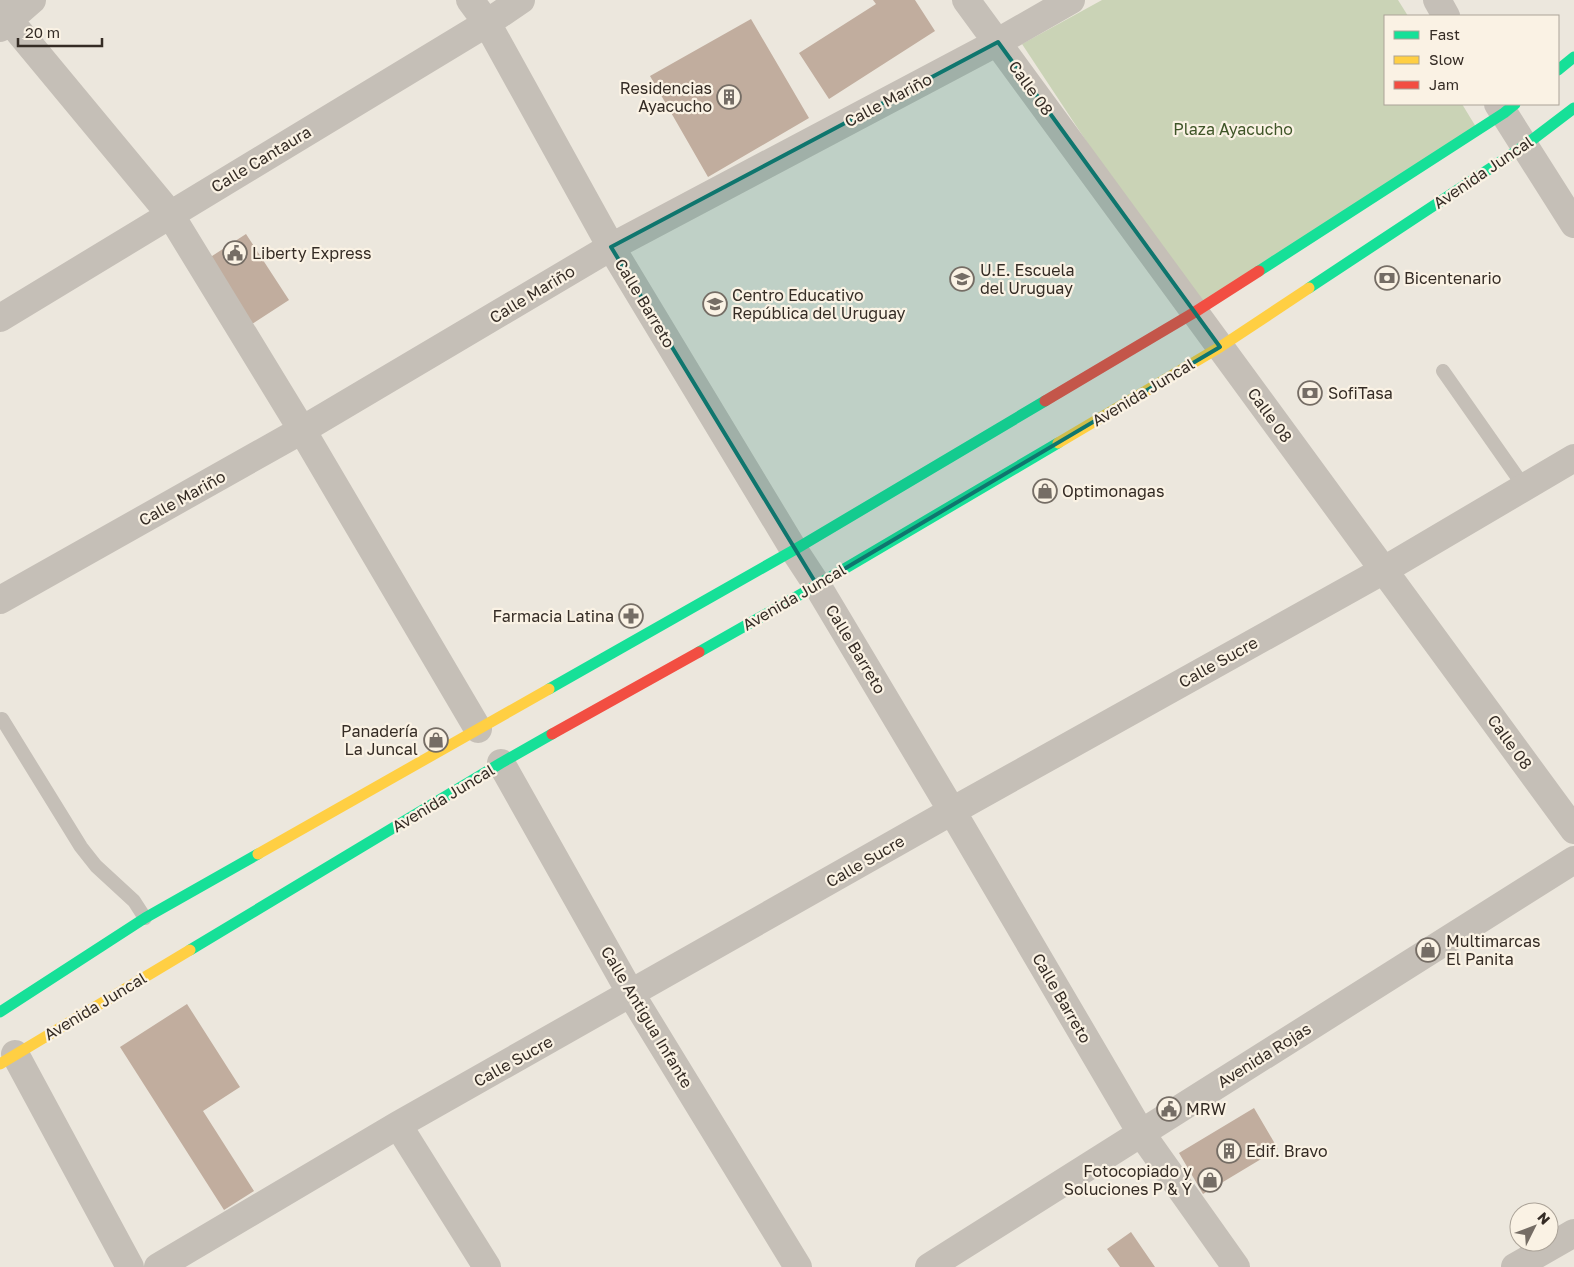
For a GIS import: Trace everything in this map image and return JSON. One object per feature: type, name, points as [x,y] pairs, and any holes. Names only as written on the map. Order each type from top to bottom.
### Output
[{"type":"street","points":[[32,0],[3,19],[170,214],[302,430],[478,729]]},
{"type":"street","name":"Calle Barreto","points":[[470,0],[487,23],[611,247],[817,585],[1141,1133],[1236,1267]]},
{"type":"street","name":"Calle Cantaura","points":[[0,318],[487,23],[521,0]]},
{"type":"street","name":"Calle 08","points":[[966,0],[1574,830]]},
{"type":"street","name":"Calle Mariño","points":[[0,600],[302,430],[611,247],[998,42],[1071,0]]},
{"type":"street","points":[[1437,0],[1445,15]]},
{"type":"street","points":[[1559,69],[1574,57]]},
{"type":"street","points":[[0,1012],[145,918],[794,550],[1195,312],[1506,107],[1524,146],[1574,224]]},
{"type":"street","name":"Avenida Juncal","points":[[8,1059],[502,763],[817,585],[1220,347],[1524,146],[1574,108]]},
{"type":"street","name":"Calle Sucre","points":[[158,1267],[398,1125],[952,811],[1384,570],[1574,458]]},
{"type":"street","name":"Calle Antigua Infante","points":[[502,763],[631,994],[798,1267]]},
{"type":"street","name":"Avenida Rojas","points":[[929,1267],[1574,860]]},
{"type":"street","points":[[8,1059],[130,1267]]},
{"type":"street","points":[[398,1125],[487,1267]]},
{"type":"street","points":[[1515,1267],[1574,1233]]},
{"type":"lane","points":[[1443,370],[1525,488]]},
{"type":"lane","points":[[2,719],[81,846],[96,866],[134,901],[145,918]]},
{"type":"highlighted area","points":[[998,42],[1220,347],[817,585],[611,247]]},
{"type":"green space","name":"Plaza Ayacucho","points":[[1102,0],[1398,0],[1407,15],[1384,15],[1384,105],[1463,105],[1476,127],[1196,307],[1022,44]]},
{"type":"building","points":[[873,0],[915,0],[935,31],[829,99],[799,53],[876,4]]},
{"type":"building","name":"Residencias Ayacucho","points":[[751,19],[809,118],[708,177],[650,76]]},
{"type":"building","points":[[246,234],[289,300],[252,324],[209,258]]},
{"type":"building","points":[[187,1004],[240,1087],[203,1111],[254,1191],[224,1210],[120,1047]]},
{"type":"building","name":"Edif. Bravo","points":[[1254,1108],[1278,1149],[1203,1194],[1179,1153]]},
{"type":"building","points":[[1131,1232],[1155,1267],[1120,1267],[1107,1249]]},
{"type":"traffic: fast","points":[[1559,69],[1574,57]]},
{"type":"traffic: fast","points":[[1259,271],[1514,105]]},
{"type":"traffic: fast","points":[[1309,288],[1524,146],[1574,108]]},
{"type":"traffic: fast","points":[[549,689],[794,550],[1045,401]]},
{"type":"traffic: fast","points":[[699,652],[1058,443]]},
{"type":"traffic: fast","points":[[190,950],[552,734]]},
{"type":"traffic: fast","points":[[0,1012],[145,918],[258,854]]},
{"type":"traffic: slow","points":[[1058,443],[1220,347],[1309,288]]},
{"type":"traffic: slow","points":[[258,854],[549,689]]},
{"type":"traffic: slow","points":[[0,1064],[190,950]]},
{"type":"traffic: jam","points":[[1045,401],[1195,312],[1259,271]]},
{"type":"traffic: jam","points":[[552,734],[699,652]]},
{"type":"place","name":"Residencias Ayacucho","points":[[729,97]]},
{"type":"place","name":"Liberty Express","points":[[235,253]]},
{"type":"place","name":"Bicentenario","points":[[1387,278]]},
{"type":"place","name":"U.E. Escuela del Uruguay","points":[[962,279]]},
{"type":"place","name":"Centro Educativo República del Uruguay","points":[[715,304]]},
{"type":"place","name":"SofiTasa","points":[[1310,393]]},
{"type":"place","name":"Optimonagas","points":[[1045,491]]},
{"type":"place","name":"Farmacia Latina","points":[[631,616]]},
{"type":"place","name":"Panadería La Juncal","points":[[436,740]]},
{"type":"place","name":"Multimarcas El Panita","points":[[1428,950]]},
{"type":"place","name":"MRW","points":[[1169,1109]]},
{"type":"place","name":"Edif. Bravo","points":[[1229,1151]]},
{"type":"place","name":"Fotocopiado y Soluciones P & Y","points":[[1210,1180]]}]
